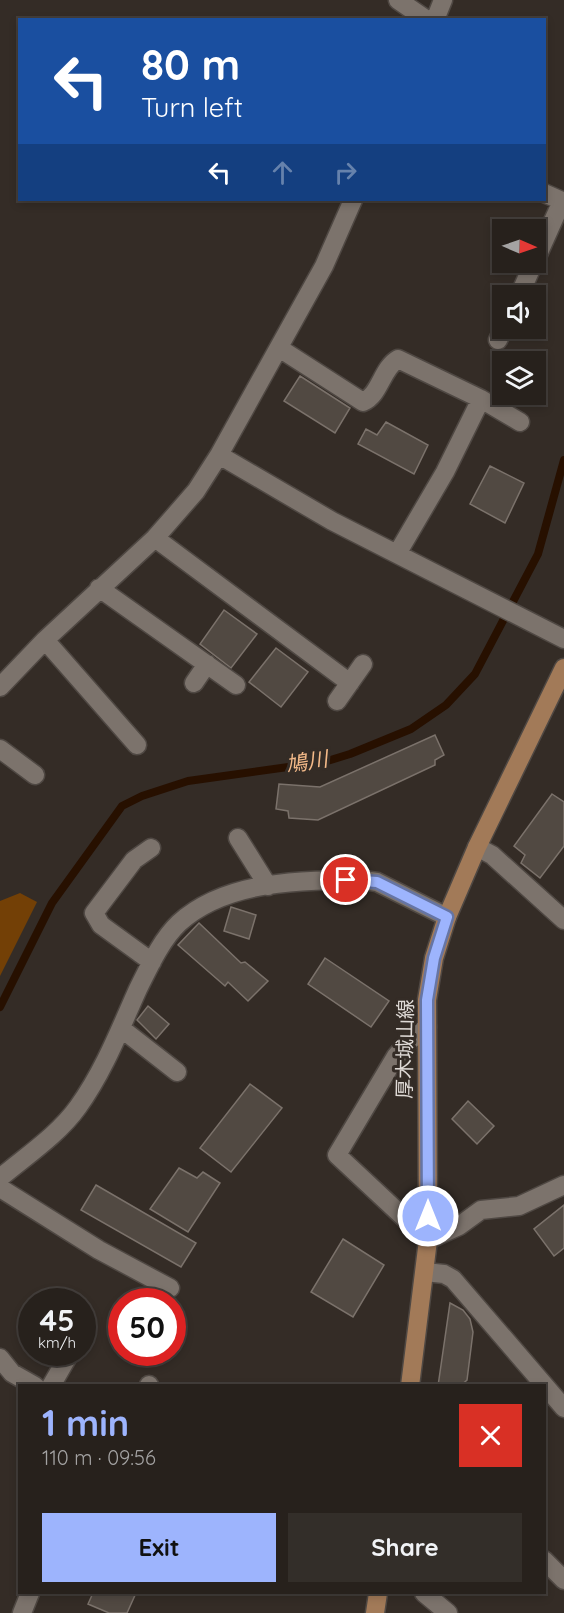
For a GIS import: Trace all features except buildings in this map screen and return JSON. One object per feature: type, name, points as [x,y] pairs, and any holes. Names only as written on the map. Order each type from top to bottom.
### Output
[{"type":"main road","name":"厚木城山線","points":[[410,1384],[428,1240],[427,1027],[430,974],[447,917],[477,847],[564,668]]},
{"type":"main road","points":[[375,1613],[378,1594]]},
{"type":"street","points":[[398,0],[424,18]]},
{"type":"street","points":[[436,18],[443,0]]},
{"type":"street","points":[[546,194],[563,199],[546,237]]},
{"type":"street","points":[[0,687],[45,640],[154,538],[196,491],[324,266],[353,201]]},
{"type":"street","points":[[279,348],[363,402],[370,397],[391,364],[398,359],[482,399],[520,422]]},
{"type":"street","points":[[397,554],[482,399]]},
{"type":"street","points":[[219,454],[332,521],[564,639]]},
{"type":"street","points":[[154,538],[350,683]]},
{"type":"street","points":[[99,588],[236,685]]},
{"type":"street","points":[[45,640],[137,745]]},
{"type":"street","points":[[194,683],[207,664]]},
{"type":"street","points":[[337,701],[363,664]]},
{"type":"street","points":[[0,749],[35,775]]},
{"type":"street","points":[[238,838],[268,886]]},
{"type":"street","points":[[477,847],[492,855],[564,920]]},
{"type":"street","points":[[151,848],[134,860],[94,913],[101,925],[152,962]]},
{"type":"street","points":[[0,1178],[78,1108],[122,1029],[152,962],[178,924],[196,911],[231,895],[268,886],[328,880],[368,880],[447,917]]},
{"type":"street","points":[[427,1027],[408,1042],[396,1056],[337,1155],[428,1240],[459,1226],[481,1210],[519,1206],[564,1185]]},
{"type":"street","points":[[122,1029],[177,1072]]},
{"type":"street","points":[[0,1188],[99,1250],[170,1288]]},
{"type":"street","points":[[425,1272],[444,1274],[453,1279],[543,1384]]},
{"type":"street","points":[[0,1358],[12,1373],[31,1384]]},
{"type":"street","points":[[52,1384],[63,1366]]},
{"type":"street","points":[[546,1387],[564,1408]]},
{"type":"street","points":[[546,1562],[564,1580]]},
{"type":"street","points":[[22,1613],[30,1594]]},
{"type":"street","points":[[425,1594],[448,1613]]},
{"type":"shaded area","points":[[20,893],[37,902],[0,976],[0,901]]},
{"type":"waterway","name":"鳩川","points":[[0,1007],[52,903],[122,806],[142,796],[188,781],[324,762],[350,754],[411,729],[446,705],[475,674],[538,554],[564,460]]},
{"type":"route","points":[[346,880],[377,882],[447,917],[434,958],[427,1000],[428,1216]]}]
